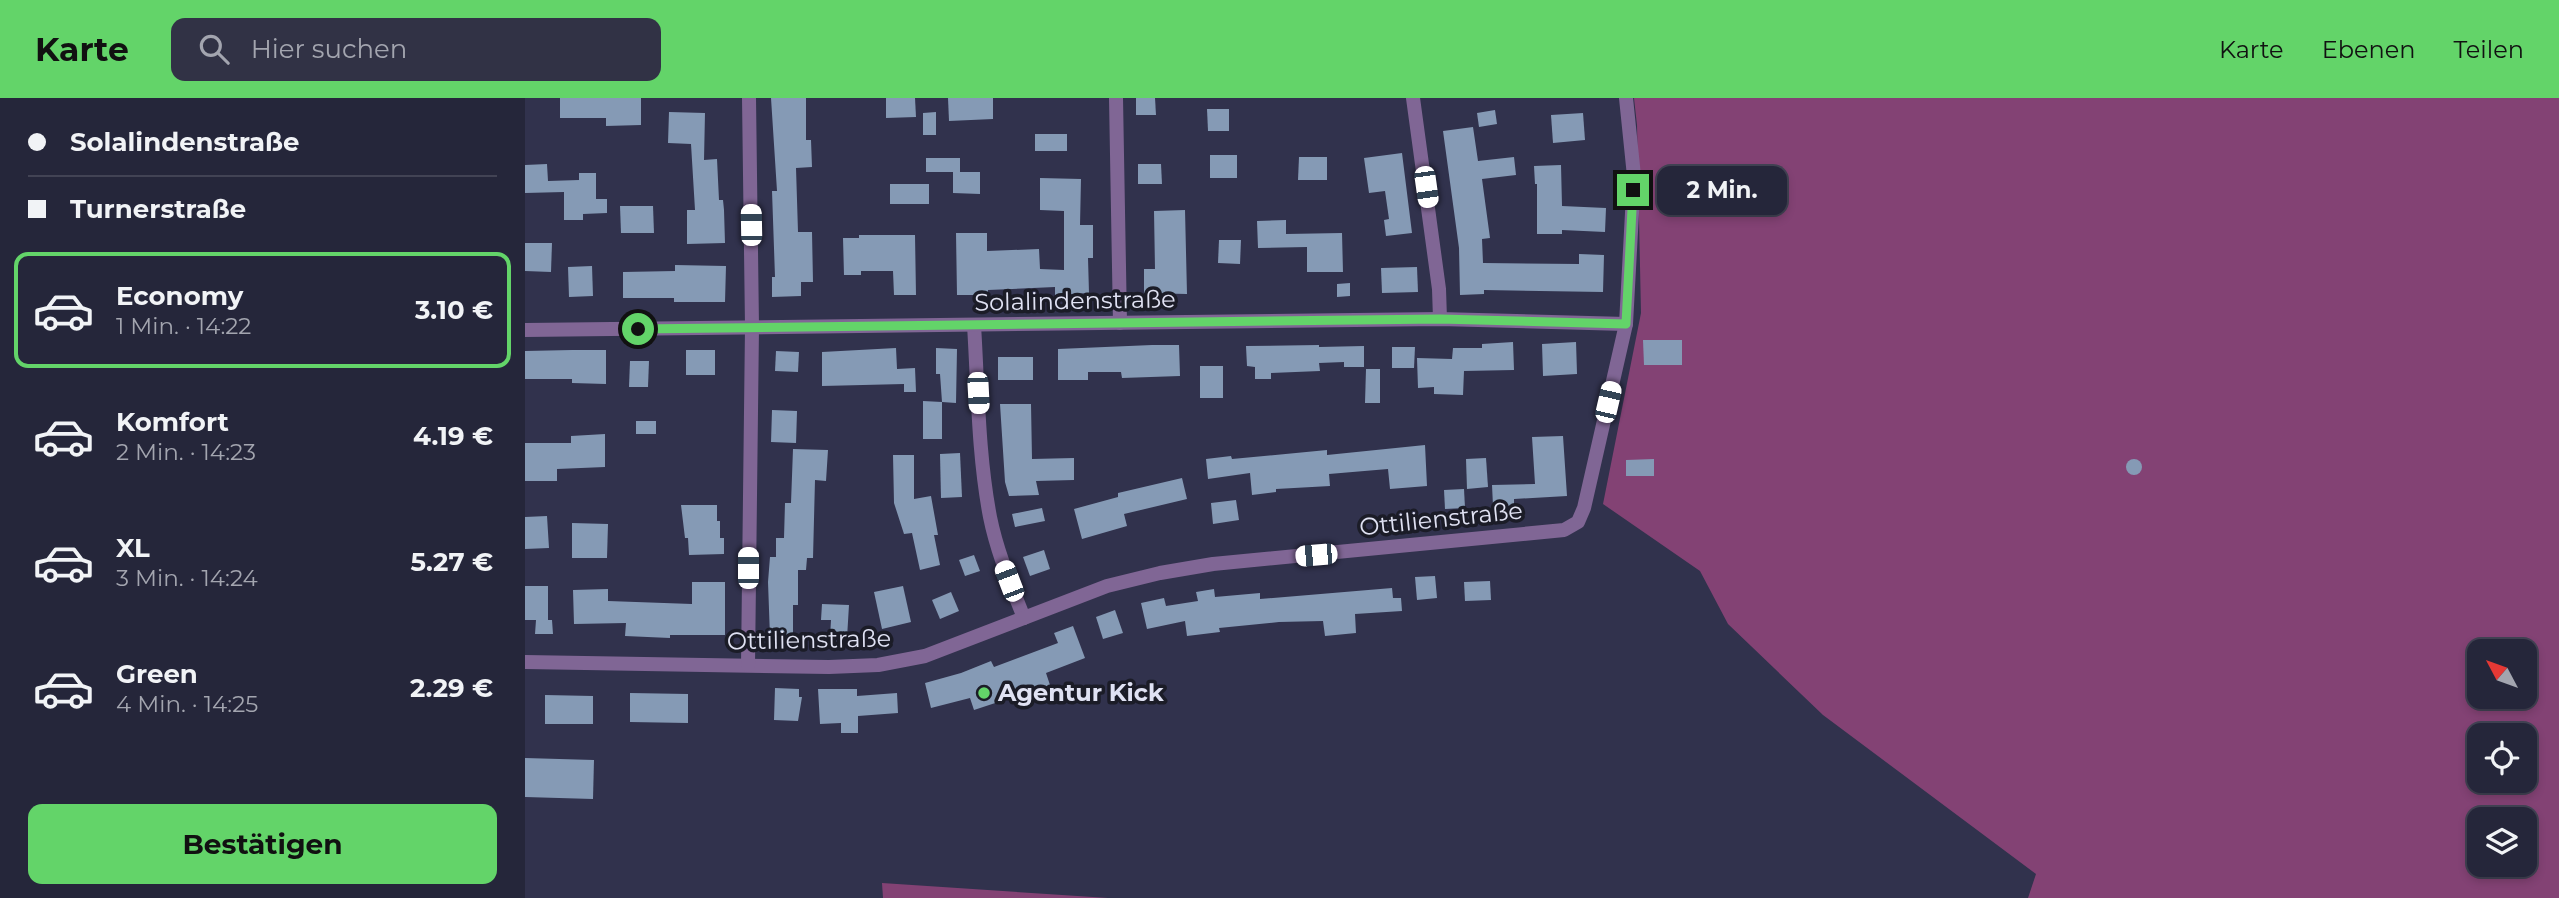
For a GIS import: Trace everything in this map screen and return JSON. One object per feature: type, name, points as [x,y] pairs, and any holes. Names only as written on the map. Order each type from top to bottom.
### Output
[{"type":"street","points":[[748,665],[752,327],[750,98]]},
{"type":"street","points":[[1116,98],[1120,323]]},
{"type":"street","points":[[1413,98],[1439,289],[1440,319]]},
{"type":"street","points":[[1626,98],[1633,176],[1626,324]]},
{"type":"street","name":"Solalindenstraße","points":[[525,330],[1440,319],[1626,324]]},
{"type":"street","name":"Ottilienstraße","points":[[525,662],[878,665],[925,656],[1107,586],[1160,573],[1213,564],[1564,530],[1578,523],[1584,508],[1626,324]]},
{"type":"street","points":[[974,325],[982,464],[990,518],[1002,563],[1024,618]]},
{"type":"shaded area","points":[[1634,98],[2559,98],[2559,898],[2028,898],[2036,874],[1823,715],[1728,624],[1700,571],[1603,504],[1641,313],[1637,125]]},
{"type":"shaded area","points":[[882,883],[1108,898],[883,898]]},
{"type":"building","points":[[560,98],[641,98],[641,125],[606,126],[606,118],[560,118]]},
{"type":"building","points":[[771,98],[806,98],[806,140],[811,140],[812,167],[796,168],[798,232],[812,232],[813,282],[801,282],[801,296],[772,297],[772,277],[775,277],[772,191],[777,191]]},
{"type":"building","points":[[886,98],[915,98],[916,117],[886,118]]},
{"type":"building","points":[[948,98],[993,98],[993,119],[949,121]]},
{"type":"building","points":[[1136,98],[1155,98],[1156,115],[1136,115]]},
{"type":"building","points":[[1207,109],[1229,109],[1229,131],[1208,131]]},
{"type":"building","points":[[1495,110],[1497,124],[1479,127],[1477,113]]},
{"type":"building","points":[[669,112],[705,113],[704,160],[717,159],[719,200],[723,200],[724,210],[725,243],[687,244],[687,210],[695,210],[691,144],[668,143]]},
{"type":"building","points":[[936,112],[936,135],[923,135],[923,113]]},
{"type":"building","points":[[1583,113],[1585,140],[1553,143],[1551,115]]},
{"type":"building","points":[[1473,127],[1478,161],[1514,157],[1516,175],[1482,179],[1490,238],[1482,239],[1483,263],[1579,264],[1579,254],[1604,255],[1603,292],[1484,290],[1484,294],[1460,295],[1459,248],[1443,131]]},
{"type":"building","points":[[1035,134],[1067,134],[1067,151],[1035,151]]},
{"type":"building","points":[[1402,153],[1412,233],[1386,236],[1384,220],[1389,219],[1385,191],[1369,193],[1364,158]]},
{"type":"building","points":[[1210,155],[1237,155],[1237,178],[1210,178]]},
{"type":"building","points":[[1299,157],[1327,157],[1327,180],[1298,180]]},
{"type":"building","points":[[926,158],[960,158],[960,172],[926,172]]},
{"type":"building","points":[[547,164],[548,181],[579,180],[579,173],[596,173],[596,199],[607,199],[607,213],[583,214],[583,220],[564,220],[564,192],[525,193],[525,165]]},
{"type":"building","points":[[1138,164],[1161,164],[1162,184],[1138,184]]},
{"type":"building","points":[[1561,165],[1562,206],[1606,208],[1605,232],[1562,230],[1562,234],[1537,234],[1537,184],[1534,166]]},
{"type":"building","points":[[953,172],[980,172],[980,194],[953,193]]},
{"type":"building","points":[[1040,178],[1081,179],[1080,225],[1093,225],[1093,258],[1088,258],[1089,293],[1055,295],[1055,287],[988,290],[988,295],[957,295],[956,233],[987,233],[987,251],[1039,249],[1040,269],[1064,270],[1064,211],[1040,210]]},
{"type":"building","points":[[890,184],[929,184],[929,204],[890,204]]},
{"type":"building","points":[[620,206],[653,206],[654,233],[621,233]]},
{"type":"building","points":[[1185,210],[1187,294],[1144,293],[1144,269],[1155,269],[1154,211]]},
{"type":"building","points":[[1286,220],[1286,234],[1342,233],[1343,272],[1307,272],[1307,247],[1258,248],[1257,221]]},
{"type":"building","points":[[859,235],[915,235],[916,295],[894,295],[893,271],[861,271],[861,275],[844,275],[843,238],[859,238]]},
{"type":"building","points":[[1219,240],[1241,240],[1240,264],[1218,263]]},
{"type":"building","points":[[525,243],[552,243],[551,272],[525,271]]},
{"type":"building","points":[[675,265],[726,266],[725,302],[623,298],[623,272],[675,271]]},
{"type":"building","points":[[592,266],[593,296],[569,297],[568,267]]},
{"type":"building","points":[[1417,267],[1418,292],[1382,293],[1381,268]]},
{"type":"building","points":[[1350,283],[1350,296],[1337,297],[1337,284]]},
{"type":"building","points":[[1643,340],[1682,340],[1682,365],[1644,365]]},
{"type":"building","points":[[1513,342],[1514,370],[1464,371],[1463,395],[1434,394],[1434,387],[1418,388],[1417,358],[1452,359],[1453,348],[1482,348],[1482,344]]},
{"type":"building","points":[[1576,342],[1577,374],[1543,376],[1542,344]]},
{"type":"building","points":[[1179,345],[1180,376],[1122,378],[1121,372],[1088,372],[1088,380],[1058,380],[1058,349]]},
{"type":"building","points":[[1246,346],[1364,346],[1364,367],[1344,367],[1344,362],[1319,363],[1320,371],[1271,373],[1271,379],[1255,379],[1255,367],[1247,366]]},
{"type":"building","points":[[1392,347],[1415,347],[1414,368],[1392,368]]},
{"type":"building","points":[[896,348],[897,369],[915,368],[916,392],[904,392],[904,384],[822,386],[822,352]]},
{"type":"building","points":[[936,348],[957,349],[956,403],[942,402],[940,374],[936,374]]},
{"type":"building","points":[[606,350],[606,384],[572,383],[572,379],[525,379],[525,351]]},
{"type":"building","points":[[686,350],[715,350],[715,375],[686,375]]},
{"type":"building","points":[[776,351],[799,352],[798,372],[775,371]]},
{"type":"building","points":[[998,357],[1033,357],[1033,380],[998,380]]},
{"type":"building","points":[[630,361],[649,361],[648,387],[629,387]]},
{"type":"building","points":[[1200,366],[1223,366],[1223,398],[1200,398]]},
{"type":"building","points":[[1366,369],[1380,369],[1380,403],[1365,403]]},
{"type":"building","points":[[923,401],[942,402],[942,439],[923,439]]},
{"type":"building","points":[[1000,404],[1031,404],[1032,459],[1074,458],[1074,480],[1036,481],[1039,495],[1009,496],[1005,482]]},
{"type":"building","points":[[772,410],[797,411],[796,443],[771,442]]},
{"type":"building","points":[[636,421],[656,421],[656,434],[636,434]]},
{"type":"building","points":[[605,434],[605,467],[557,469],[557,481],[525,481],[525,443],[571,443],[571,436]]},
{"type":"building","points":[[1563,436],[1567,496],[1514,499],[1514,506],[1493,506],[1492,485],[1535,484],[1532,437]]},
{"type":"building","points":[[1425,445],[1427,486],[1390,489],[1388,469],[1329,474],[1330,486],[1276,489],[1276,492],[1252,495],[1250,473],[1208,479],[1206,459],[1327,450],[1327,455]]},
{"type":"building","points":[[793,449],[828,450],[826,481],[815,480],[813,558],[807,558],[806,570],[798,570],[798,605],[793,605],[793,637],[770,637],[770,557],[776,557],[776,538],[784,538],[785,503],[791,503]]},
{"type":"building","points":[[960,453],[962,497],[941,498],[940,454]]},
{"type":"building","points":[[893,455],[914,455],[914,499],[931,496],[940,565],[920,570],[912,533],[904,534],[894,503]]},
{"type":"building","points":[[1486,458],[1488,487],[1467,489],[1466,459]]},
{"type":"building","points":[[1654,459],[1654,476],[1626,476],[1626,460]]},
{"type":"building","points":[[2131,459],[2137,459],[2142,467],[2140,473],[2131,475],[2126,470],[2126,464]]},
{"type":"building","points":[[1182,478],[1187,499],[1124,514],[1127,526],[1082,539],[1074,509],[1118,497],[1118,493]]},
{"type":"building","points":[[1464,489],[1465,508],[1445,509],[1444,490]]},
{"type":"building","points":[[1236,500],[1239,520],[1213,524],[1211,503]]},
{"type":"building","points":[[681,505],[717,505],[720,538],[724,538],[724,554],[689,555]]},
{"type":"building","points":[[1042,508],[1045,521],[1015,527],[1012,514]]},
{"type":"building","points":[[547,516],[549,548],[525,549],[525,517]]},
{"type":"building","points":[[572,523],[608,524],[607,558],[572,558]]},
{"type":"building","points":[[1044,550],[1050,569],[1030,576],[1023,557]]},
{"type":"building","points":[[974,555],[980,571],[965,576],[959,560]]},
{"type":"building","points":[[1435,576],[1437,598],[1417,600],[1415,577]]},
{"type":"building","points":[[1490,581],[1491,600],[1465,601],[1464,582]]},
{"type":"building","points":[[692,582],[725,582],[725,635],[670,635],[670,638],[625,636],[626,623],[574,624],[573,590],[608,589],[608,601],[692,604]]},
{"type":"building","points":[[525,586],[548,586],[548,620],[552,620],[553,634],[535,634],[536,620],[525,620]]},
{"type":"building","points":[[903,586],[911,622],[882,629],[874,592]]},
{"type":"building","points":[[1392,588],[1393,598],[1401,598],[1402,611],[1355,614],[1356,633],[1325,636],[1323,621],[1219,628],[1220,632],[1187,636],[1185,621],[1147,629],[1141,603],[1164,598],[1166,606],[1198,601],[1196,592],[1214,589],[1215,597],[1260,593],[1260,599]]},
{"type":"building","points":[[951,592],[959,611],[940,619],[932,600]]},
{"type":"building","points":[[822,604],[849,605],[847,638],[830,637],[831,620],[821,620]]},
{"type":"building","points":[[1115,610],[1123,633],[1103,639],[1096,617]]},
{"type":"building","points":[[1073,626],[1085,658],[1046,673],[1050,685],[974,710],[970,698],[931,708],[925,683],[991,661],[994,667],[1058,643],[1054,633]]},
{"type":"building","points":[[775,688],[799,689],[799,697],[802,697],[798,721],[774,720]]},
{"type":"building","points":[[818,689],[857,689],[857,696],[897,693],[898,713],[858,716],[858,733],[841,733],[841,723],[820,724]]},
{"type":"building","points":[[630,693],[688,694],[688,723],[630,722]]},
{"type":"building","points":[[545,695],[593,696],[593,724],[545,724]]},
{"type":"building","points":[[525,758],[594,760],[593,799],[525,797]]},
{"type":"place","name":"Agentur Kick","points":[[984,693]]},
{"type":"route","points":[[638,329],[1440,319],[1626,324],[1633,190]]}]
